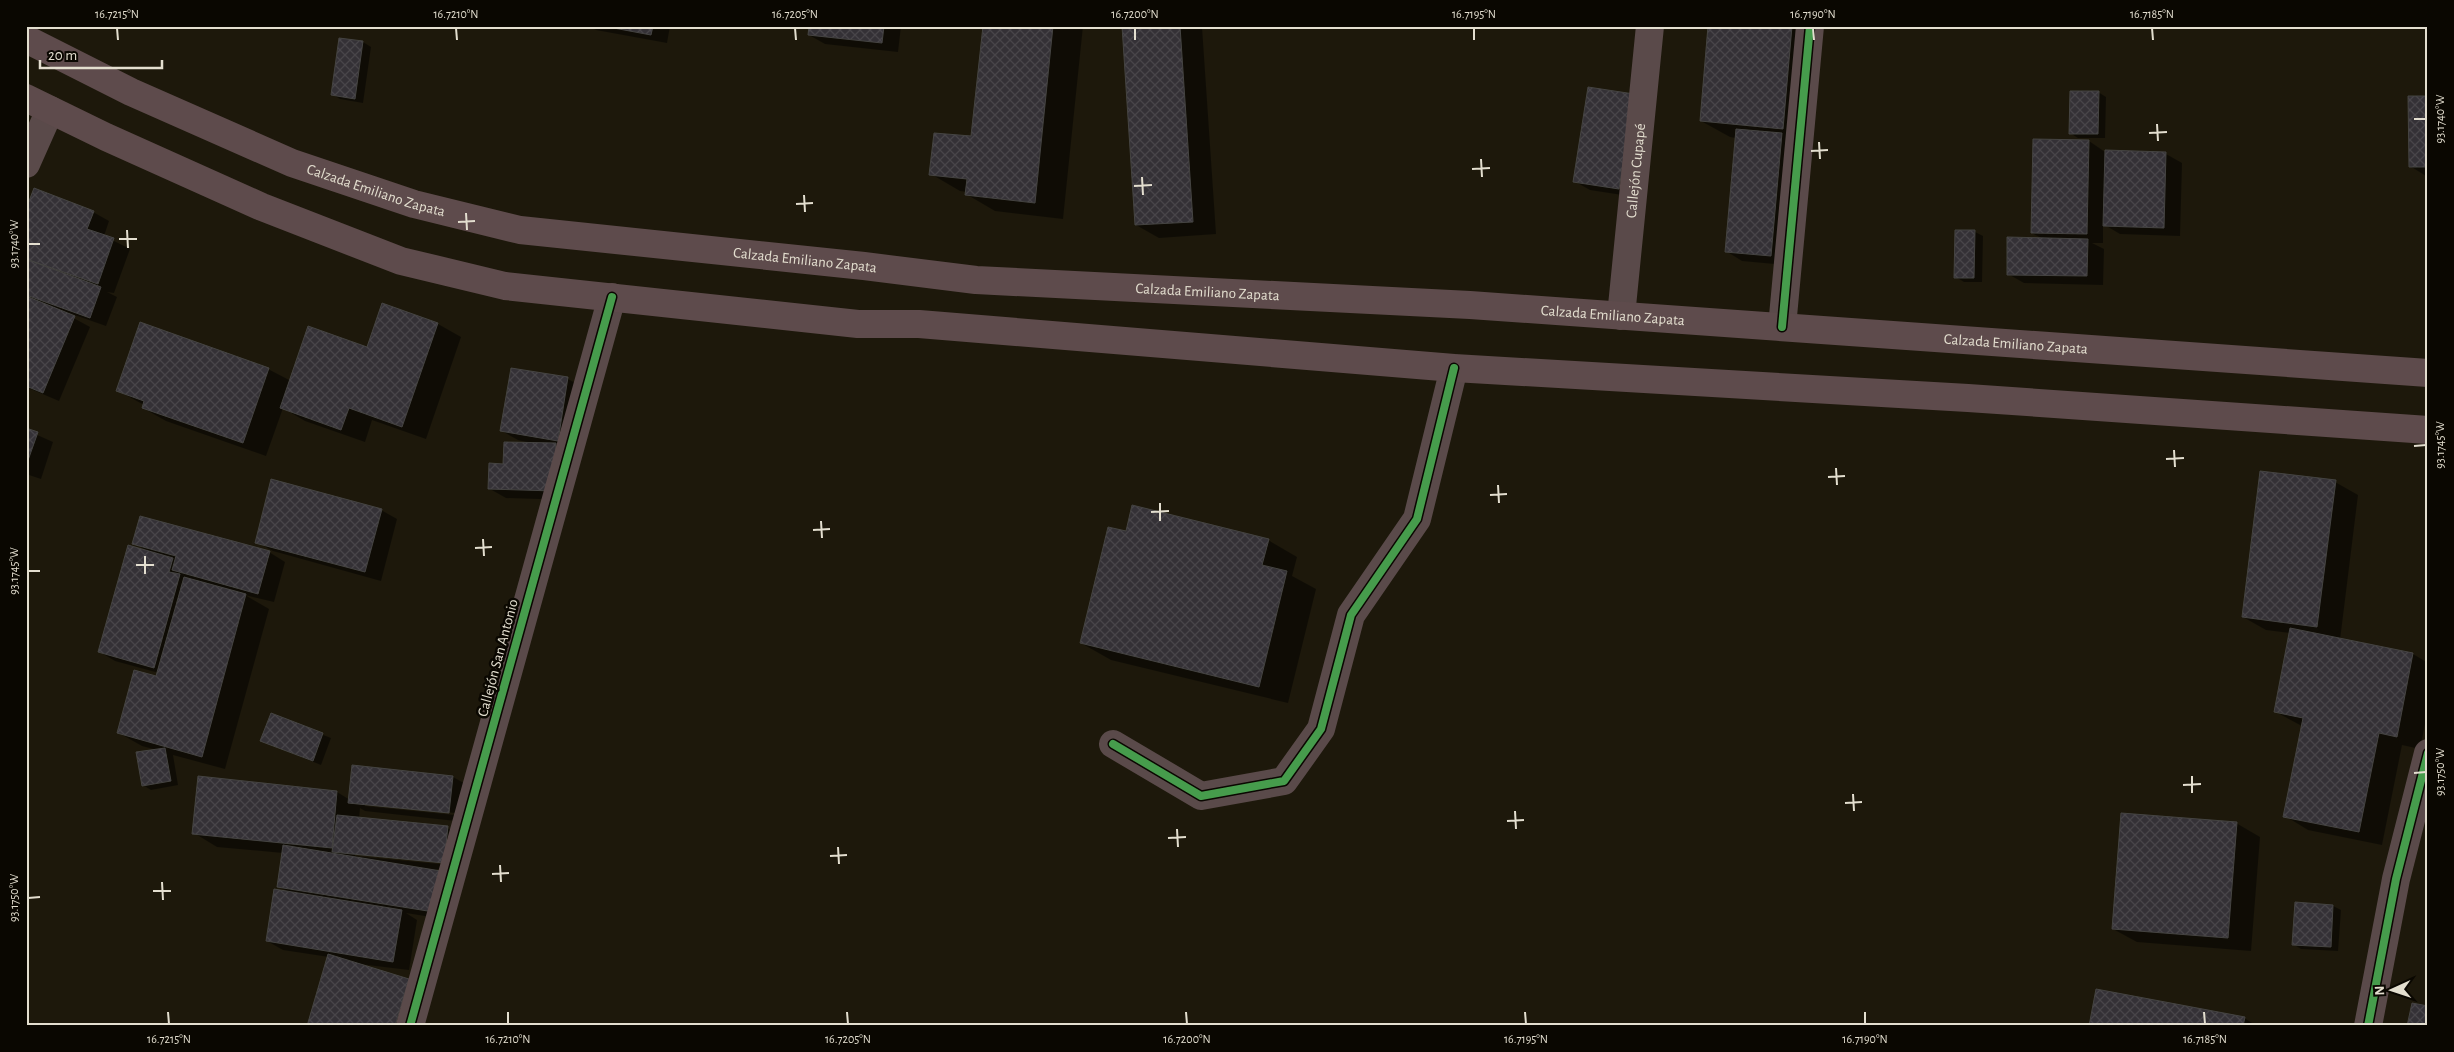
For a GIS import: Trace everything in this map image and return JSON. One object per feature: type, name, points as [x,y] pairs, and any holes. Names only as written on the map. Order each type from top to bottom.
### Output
[{"type":"main road","name":"Calzada Emiliano Zapata","points":[[26,39],[131,92],[292,163],[414,204],[520,230],[864,266],[976,280],[1470,305],[2428,373]]},
{"type":"main road","points":[[38,104],[262,207],[401,261],[505,286],[858,324],[938,325],[1454,368],[1968,398],[2428,430]]},
{"type":"street","name":"Callejón Cupapé","points":[[1621,316],[1650,26]]},
{"type":"street","points":[[1782,327],[1810,26]]},
{"type":"street","points":[[26,164],[38,104]]},
{"type":"street","name":"Callejón San Antonio","points":[[410,1026],[612,297]]},
{"type":"street","points":[[1113,744],[1201,796],[1284,781],[1321,729],[1351,615],[1417,519],[1454,368]]},
{"type":"street","points":[[2368,1026],[2396,879],[2428,753]]},
{"type":"building","points":[[603,26],[653,26],[651,35]]},
{"type":"building","points":[[809,26],[884,26],[882,43],[808,35]]},
{"type":"building","points":[[983,26],[1053,26],[1035,203],[965,195],[967,179],[929,175],[934,133],[971,136]]},
{"type":"building","points":[[1122,26],[1180,26],[1193,222],[1135,225]]},
{"type":"building","points":[[1708,26],[1792,26],[1783,129],[1700,121]]},
{"type":"building","points":[[339,38],[363,41],[355,99],[331,95]]},
{"type":"building","points":[[1588,87],[1634,94],[1619,189],[1573,182]]},
{"type":"building","points":[[2070,91],[2099,91],[2098,134],[2069,134]]},
{"type":"building","points":[[2408,96],[2428,96],[2428,167],[2409,167]]},
{"type":"building","points":[[1736,129],[1782,133],[1771,256],[1725,252]]},
{"type":"building","points":[[2033,139],[2089,140],[2087,234],[2031,233]]},
{"type":"building","points":[[2105,150],[2166,152],[2164,228],[2103,226]]},
{"type":"building","points":[[34,188],[94,211],[87,229],[114,238],[98,284],[26,259],[26,209]]},
{"type":"building","points":[[1955,230],[1975,230],[1974,278],[1954,278]]},
{"type":"building","points":[[2007,237],[2088,239],[2087,276],[2007,275]]},
{"type":"building","points":[[26,259],[101,287],[90,318],[26,295]]},
{"type":"building","points":[[26,296],[75,316],[43,393],[26,386]]},
{"type":"building","points":[[382,303],[438,323],[402,427],[349,408],[341,430],[280,408],[308,326],[367,347]]},
{"type":"building","points":[[140,322],[269,368],[243,443],[142,408],[144,401],[116,391]]},
{"type":"building","points":[[511,368],[568,377],[558,441],[500,431]]},
{"type":"building","points":[[26,428],[38,432],[26,466]]},
{"type":"building","points":[[504,442],[556,443],[554,491],[488,489],[489,463],[503,464]]},
{"type":"building","points":[[2260,471],[2336,480],[2317,627],[2242,617]]},
{"type":"building","points":[[271,479],[382,509],[365,572],[255,543]]},
{"type":"building","points":[[1132,505],[1269,539],[1262,565],[1287,571],[1259,687],[1080,643],[1108,527],[1126,531]]},
{"type":"building","points":[[140,516],[270,551],[258,594],[172,570],[176,556],[132,544]]},
{"type":"building","points":[[128,545],[173,558],[169,572],[180,574],[154,668],[98,652]]},
{"type":"building","points":[[184,577],[246,594],[202,757],[117,733],[134,670],[156,676]]},
{"type":"building","points":[[2290,628],[2413,653],[2397,737],[2379,733],[2359,832],[2283,817],[2303,718],[2274,712]]},
{"type":"building","points":[[271,713],[323,733],[313,761],[260,741]]},
{"type":"building","points":[[165,748],[171,781],[142,786],[136,752]]},
{"type":"building","points":[[352,765],[453,776],[449,813],[348,803]]},
{"type":"building","points":[[198,776],[337,791],[332,848],[192,834]]},
{"type":"building","points":[[2121,813],[2237,822],[2228,938],[2112,929]]},
{"type":"building","points":[[337,815],[448,826],[444,863],[332,852]]},
{"type":"building","points":[[283,845],[441,871],[434,912],[277,887]]},
{"type":"building","points":[[274,889],[402,910],[393,962],[266,941]]},
{"type":"building","points":[[2295,902],[2333,905],[2331,947],[2292,945]]},
{"type":"building","points":[[328,954],[409,979],[395,1026],[307,1026]]},
{"type":"building","points":[[2096,989],[2245,1017],[2243,1026],[2089,1026]]},
{"type":"building","points":[[2412,1003],[2428,1006],[2428,1026],[2407,1026]]},
{"type":"cycle path","points":[[1782,327],[1810,26]]},
{"type":"cycle path","points":[[410,1026],[612,297]]},
{"type":"cycle path","points":[[1113,744],[1201,796],[1284,781],[1321,729],[1351,615],[1417,519],[1454,368]]},
{"type":"cycle path","points":[[2368,1026],[2396,879],[2428,753]]}]
